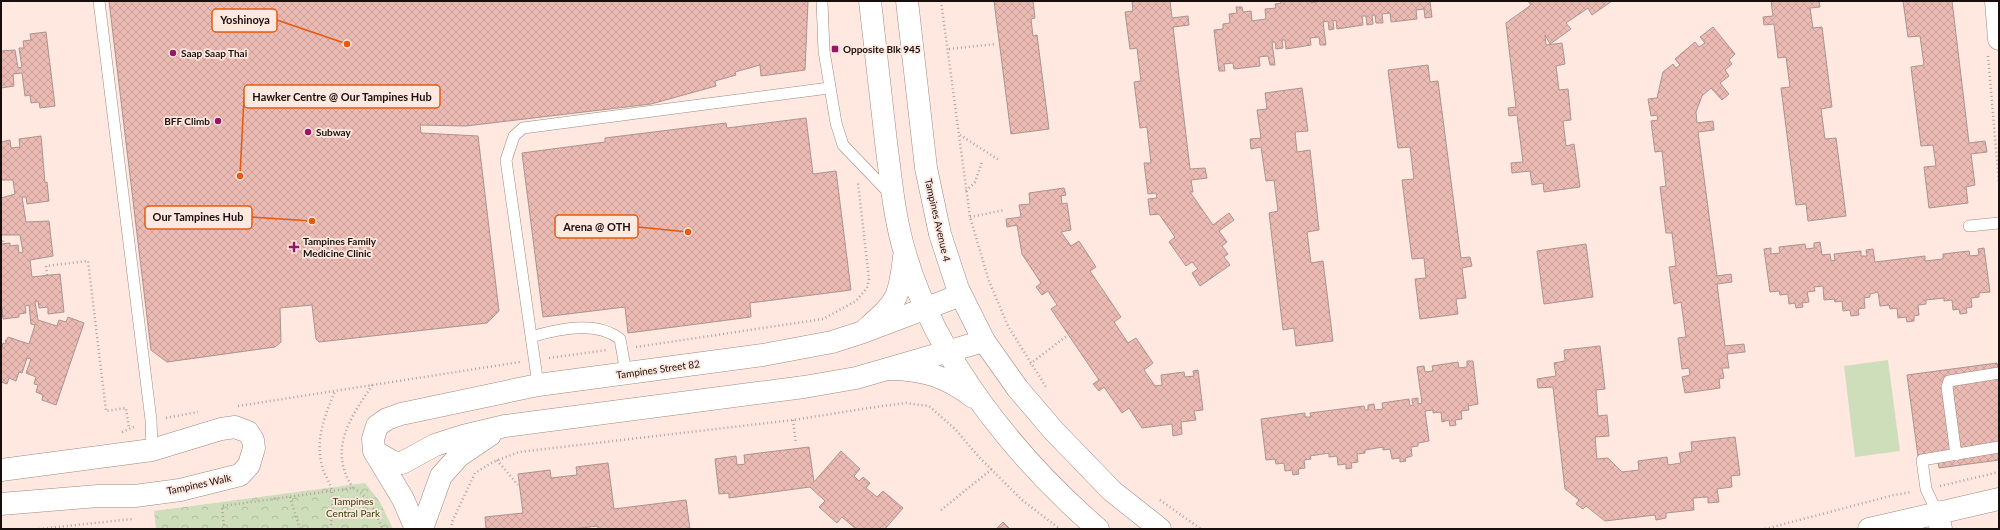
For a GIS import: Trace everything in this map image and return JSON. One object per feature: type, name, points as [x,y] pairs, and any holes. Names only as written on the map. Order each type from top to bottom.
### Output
[{"type":"street","points":[[870,1],[894,198],[904,252],[924,309],[948,353],[982,404],[1045,478],[1098,529]]},
{"type":"street","name":"Tampines Avenue 4","points":[[907,1],[926,168],[940,234],[961,295],[984,341],[1010,378],[1053,430],[1112,491],[1160,529]]},
{"type":"street","points":[[1994,47],[1996,1]]},
{"type":"street","points":[[863,332],[891,307],[898,294],[904,252]]},
{"type":"street","name":"Tampines Street 82","points":[[374,451],[373,439],[377,426],[387,419],[401,414],[538,385],[763,355],[832,342],[863,332],[961,295]]},
{"type":"street","points":[[374,451],[393,462],[402,463],[435,445],[463,436],[505,426],[804,387],[856,378],[948,353],[984,341]]},
{"type":"street","points":[[889,369],[913,369],[933,375],[958,386],[982,404]]},
{"type":"street","points":[[422,529],[441,476],[459,456],[479,441],[505,426]]},
{"type":"street","name":"Tampines Walk","points":[[1,470],[152,450],[221,429],[235,427],[248,432],[253,440],[254,448],[249,465],[240,475],[187,488],[135,496],[98,496],[1,504]]},
{"type":"street","points":[[374,451],[403,498],[416,529]]},
{"type":"street","points":[[1869,529],[1939,521],[1999,499]]},
{"type":"lane","points":[[99,1],[150,416],[152,450]]},
{"type":"lane","points":[[822,1],[824,51],[829,88],[836,123],[843,145],[894,198]]},
{"type":"lane","points":[[538,385],[506,160],[514,136],[523,128],[829,88]]},
{"type":"lane","points":[[1969,226],[1999,223]]},
{"type":"lane","points":[[531,337],[554,330],[594,328],[612,332],[620,338],[626,373]]},
{"type":"lane","points":[[1956,455],[1947,388],[1949,381],[1999,373]]},
{"type":"lane","points":[[1939,521],[1926,489],[1922,460],[1999,447]]},
{"type":"path","points":[[941,1],[949,49],[970,217],[989,281],[1008,326],[1050,393]]},
{"type":"path","points":[[949,49],[996,44]]},
{"type":"path","points":[[1994,47],[1999,183]]},
{"type":"path","points":[[959,135],[999,160]]},
{"type":"path","points":[[279,399],[535,360],[622,349],[823,319],[856,301],[867,288],[869,279],[855,157]]},
{"type":"path","points":[[966,191],[977,177],[982,162]]},
{"type":"path","points":[[970,217],[1005,210]]},
{"type":"path","points":[[1,240],[3,239],[3,244]]},
{"type":"path","points":[[47,275],[46,266],[88,261],[106,411],[126,408],[129,429]]},
{"type":"path","points":[[1010,378],[1031,364],[1068,335]]},
{"type":"path","points":[[1,340],[6,341]]},
{"type":"path","points":[[331,529],[332,491],[325,478],[319,451],[320,433],[325,415],[335,390]]},
{"type":"path","points":[[451,529],[452,522],[475,473],[497,460],[519,452],[794,420],[906,403],[929,406],[955,429],[992,470],[1022,500],[1060,529]]},
{"type":"path","points":[[794,420],[796,444]]},
{"type":"path","points":[[497,460],[518,485]]},
{"type":"path","points":[[941,510],[992,470]]},
{"type":"path","points":[[1765,529],[1894,495],[1999,472]]},
{"type":"path","points":[[224,529],[222,506],[353,488],[364,495],[376,510],[382,529]]},
{"type":"path","points":[[290,497],[300,529]]},
{"type":"path","points":[[1159,499],[1200,529]]},
{"type":"path","points":[[39,529],[137,518]]},
{"type":"green space","points":[[1888,360],[1900,451],[1855,457],[1844,366]]},
{"type":"green space","name":"Tampines Central Park","points":[[365,483],[380,502],[393,529],[156,529],[154,511]]},
{"type":"building","points":[[109,1],[808,1],[805,70],[761,76],[760,65],[735,72],[736,75],[715,81],[716,86],[651,104],[466,126],[420,125],[421,133],[478,136],[499,311],[487,323],[319,342],[316,339],[312,305],[280,308],[281,342],[275,347],[167,362],[151,350]]},
{"type":"building","points":[[994,1],[1033,1],[1035,18],[1031,19],[1033,36],[1037,35],[1049,129],[1011,134]]},
{"type":"building","points":[[1132,1],[1170,1],[1172,18],[1188,16],[1189,25],[1173,27],[1190,169],[1205,168],[1207,178],[1191,180],[1193,192],[1190,192],[1213,225],[1229,213],[1234,220],[1219,231],[1227,242],[1222,246],[1228,254],[1224,257],[1230,265],[1200,286],[1192,273],[1198,269],[1192,262],[1186,266],[1169,242],[1175,237],[1159,214],[1150,215],[1148,199],[1157,198],[1156,193],[1148,194],[1144,163],[1151,163],[1147,127],[1140,128],[1134,82],[1141,81],[1137,48],[1130,49],[1125,12],[1133,11]]},
{"type":"building","points":[[1280,1],[1311,1],[1311,3],[1320,1],[1430,1],[1432,17],[1425,18],[1424,9],[1416,10],[1417,19],[1391,22],[1390,13],[1382,14],[1383,23],[1376,23],[1375,15],[1372,15],[1373,24],[1367,25],[1366,16],[1362,16],[1363,25],[1337,29],[1336,20],[1333,21],[1334,29],[1329,30],[1328,21],[1323,22],[1326,45],[1320,45],[1319,37],[1310,38],[1311,45],[1286,49],[1285,40],[1282,40],[1283,48],[1276,49],[1275,42],[1272,42],[1275,65],[1270,65],[1268,56],[1259,57],[1260,66],[1234,69],[1233,63],[1224,64],[1225,71],[1219,71],[1214,30],[1223,29],[1223,24],[1230,23],[1229,14],[1237,13],[1236,7],[1242,7],[1243,12],[1251,11],[1252,21],[1266,19],[1265,9],[1276,8],[1275,4],[1281,3]]},
{"type":"building","points":[[1528,1],[1612,1],[1592,15],[1588,8],[1566,23],[1571,29],[1550,44],[1545,35],[1546,45],[1562,43],[1565,64],[1556,66],[1559,90],[1568,89],[1571,120],[1563,121],[1566,146],[1574,144],[1580,187],[1544,192],[1543,183],[1532,185],[1530,171],[1512,173],[1511,163],[1523,162],[1517,115],[1509,116],[1508,108],[1516,107],[1506,23],[1531,5]]},
{"type":"building","points":[[1771,1],[1819,1],[1820,7],[1810,8],[1813,28],[1822,27],[1832,107],[1821,109],[1825,139],[1836,138],[1846,216],[1808,221],[1806,204],[1796,205],[1781,88],[1790,87],[1786,57],[1778,58],[1774,24],[1764,25],[1763,17],[1773,16]]},
{"type":"building","points":[[1903,1],[1952,1],[1969,143],[1985,141],[1987,152],[1971,154],[1975,185],[1966,187],[1968,203],[1929,208],[1924,167],[1936,166],[1933,145],[1921,146],[1911,67],[1924,65],[1920,36],[1908,37]]},
{"type":"building","points":[[1713,27],[1735,54],[1729,60],[1732,64],[1725,70],[1729,76],[1720,83],[1729,94],[1722,100],[1711,88],[1702,96],[1696,112],[1697,123],[1713,121],[1714,130],[1698,132],[1717,276],[1731,274],[1732,282],[1717,284],[1725,346],[1744,344],[1745,352],[1727,354],[1729,368],[1722,368],[1724,378],[1719,379],[1720,388],[1685,393],[1682,377],[1690,375],[1689,368],[1682,369],[1678,338],[1686,337],[1681,302],[1674,304],[1669,267],[1676,266],[1672,233],[1666,233],[1660,187],[1666,186],[1662,151],[1655,152],[1651,121],[1658,120],[1657,115],[1651,116],[1648,99],[1657,98],[1663,72],[1673,64],[1676,68],[1680,65],[1675,59],[1695,42],[1699,47],[1705,43],[1700,37]]},
{"type":"building","points":[[46,32],[55,106],[40,108],[39,102],[31,103],[30,95],[25,96],[22,73],[13,74],[14,86],[1,88],[1,51],[15,50],[18,68],[22,67],[19,48],[24,48],[23,41],[31,40],[30,34]]},
{"type":"building","points":[[1428,65],[1430,82],[1438,81],[1461,258],[1470,257],[1472,266],[1462,268],[1466,298],[1456,299],[1458,314],[1420,319],[1415,279],[1426,278],[1424,258],[1412,259],[1402,180],[1414,179],[1410,147],[1398,148],[1388,70]]},
{"type":"building","points":[[1302,88],[1308,131],[1295,132],[1297,152],[1310,150],[1319,230],[1307,232],[1311,263],[1323,261],[1333,341],[1296,346],[1294,328],[1283,330],[1269,213],[1278,211],[1274,180],[1266,181],[1261,147],[1251,149],[1250,139],[1261,138],[1257,110],[1267,109],[1265,93]]},
{"type":"building","points":[[806,118],[813,174],[836,171],[851,290],[750,303],[751,317],[628,333],[625,307],[543,317],[522,153],[605,142],[605,138],[726,123],[727,128]]},
{"type":"building","points":[[41,136],[45,183],[47,182],[49,201],[27,204],[26,197],[22,197],[26,222],[49,221],[53,256],[30,260],[32,277],[60,274],[64,312],[48,314],[48,307],[39,308],[38,301],[35,302],[38,320],[57,326],[59,320],[66,322],[68,317],[84,323],[56,405],[42,400],[43,395],[36,392],[38,385],[34,384],[36,377],[26,373],[31,359],[27,358],[22,373],[19,372],[16,381],[9,378],[7,384],[1,382],[1,350],[3,343],[5,344],[8,337],[29,344],[35,325],[31,324],[29,305],[25,306],[26,313],[19,314],[19,317],[3,319],[1,302],[1,244],[10,243],[10,246],[18,245],[19,253],[23,252],[20,235],[1,235],[1,198],[15,194],[13,180],[1,180],[1,142],[10,140],[11,148],[20,147],[19,139]]},
{"type":"building","points":[[1064,188],[1066,195],[1061,196],[1062,204],[1067,203],[1071,230],[1061,232],[1071,246],[1079,241],[1096,267],[1090,271],[1121,317],[1114,322],[1128,343],[1136,338],[1153,363],[1144,370],[1155,386],[1162,385],[1161,375],[1184,372],[1185,377],[1194,376],[1193,371],[1198,370],[1203,410],[1194,411],[1196,420],[1181,422],[1182,434],[1173,436],[1172,424],[1142,428],[1129,408],[1122,413],[1104,387],[1099,391],[1093,384],[1099,380],[1051,309],[1057,305],[1048,291],[1042,295],[1036,287],[1041,283],[1022,254],[1017,225],[1007,227],[1006,219],[1021,217],[1019,205],[1030,204],[1029,193]]},
{"type":"building","points":[[1820,242],[1822,255],[1830,254],[1831,261],[1835,260],[1834,254],[1861,251],[1861,256],[1867,256],[1866,250],[1873,249],[1875,262],[1925,256],[1925,261],[1943,259],[1943,254],[1969,251],[1970,256],[1979,255],[1978,249],[1984,248],[1990,292],[1979,293],[1979,297],[1971,298],[1972,307],[1966,308],[1967,313],[1960,314],[1959,309],[1953,310],[1952,300],[1944,301],[1944,298],[1926,300],[1926,304],[1918,305],[1919,315],[1914,316],[1914,321],[1907,322],[1906,317],[1898,318],[1897,308],[1890,309],[1889,305],[1880,306],[1878,292],[1870,294],[1870,297],[1864,298],[1865,308],[1858,309],[1859,315],[1851,316],[1850,310],[1843,311],[1842,301],[1835,302],[1834,299],[1824,300],[1823,286],[1814,287],[1815,291],[1807,292],[1809,302],[1802,303],[1803,307],[1796,308],[1795,303],[1789,304],[1788,294],[1780,295],[1779,291],[1770,292],[1764,249],[1771,248],[1771,254],[1780,253],[1779,247],[1805,244],[1806,249],[1814,248],[1814,243]]},
{"type":"building","points":[[1586,244],[1593,297],[1544,304],[1537,251]]},
{"type":"building","points":[[1600,346],[1605,389],[1596,390],[1598,416],[1607,415],[1609,436],[1595,437],[1597,459],[1608,458],[1622,472],[1639,470],[1638,461],[1667,457],[1668,465],[1681,463],[1679,453],[1692,451],[1691,442],[1735,437],[1740,475],[1731,476],[1732,487],[1717,489],[1719,502],[1708,503],[1708,497],[1693,498],[1694,510],[1666,513],[1666,518],[1656,520],[1655,515],[1605,521],[1586,506],[1583,509],[1576,504],[1579,500],[1565,489],[1553,387],[1538,388],[1537,379],[1556,376],[1554,363],[1565,361],[1564,350]]},
{"type":"building","points":[[1467,361],[1473,361],[1478,404],[1468,406],[1469,410],[1461,411],[1462,419],[1455,420],[1456,425],[1450,426],[1449,420],[1442,422],[1441,412],[1433,413],[1433,410],[1425,411],[1429,441],[1418,443],[1418,446],[1411,447],[1412,456],[1405,458],[1406,461],[1400,462],[1400,458],[1392,459],[1390,449],[1383,450],[1383,447],[1365,450],[1365,453],[1357,454],[1358,462],[1351,463],[1352,468],[1346,469],[1346,464],[1338,465],[1337,456],[1329,457],[1329,453],[1310,456],[1311,459],[1304,460],[1305,468],[1298,469],[1299,474],[1293,475],[1292,470],[1285,471],[1284,463],[1276,464],[1275,459],[1266,460],[1261,419],[1305,413],[1305,417],[1311,417],[1310,413],[1364,406],[1365,410],[1368,410],[1368,405],[1374,404],[1375,410],[1383,409],[1382,403],[1409,399],[1410,406],[1413,405],[1412,399],[1418,398],[1418,404],[1422,403],[1417,367],[1424,366],[1425,372],[1433,371],[1432,366],[1458,362],[1459,368],[1467,367]]},
{"type":"building","points":[[1997,363],[1999,377],[1999,460],[1939,468],[1937,453],[1918,456],[1907,375]]},
{"type":"building","points":[[809,447],[814,482],[841,451],[860,469],[854,476],[859,481],[863,477],[870,483],[866,488],[877,497],[883,491],[903,508],[885,529],[856,529],[842,517],[837,523],[819,507],[825,501],[810,487],[729,498],[729,493],[719,494],[715,459],[736,456],[737,465],[745,464],[744,455]]},
{"type":"building","points":[[608,463],[614,509],[686,500],[690,529],[598,529],[598,526],[572,529],[486,529],[485,517],[523,513],[518,474],[550,470],[551,478],[577,475],[576,467]]},
{"type":"building","points":[[1003,522],[1010,529],[996,529]]},
{"type":"place","name":"Yoshinoya","points":[[347,44]]},
{"type":"place","name":"Opposite Blk 945","points":[[835,49]]},
{"type":"place","name":"Saap Saap Thai","points":[[173,53]]},
{"type":"place","name":"BFF Climb","points":[[218,121]]},
{"type":"place","name":"Subway","points":[[308,132]]},
{"type":"place","name":"Hawker Centre @ Our Tampines Hub","points":[[240,176]]},
{"type":"place","name":"Our Tampines Hub","points":[[312,221]]},
{"type":"place","name":"Arena @ OTH","points":[[688,232]]},
{"type":"place","name":"Tampines Family Medicine Clinic","points":[[294,247]]}]
